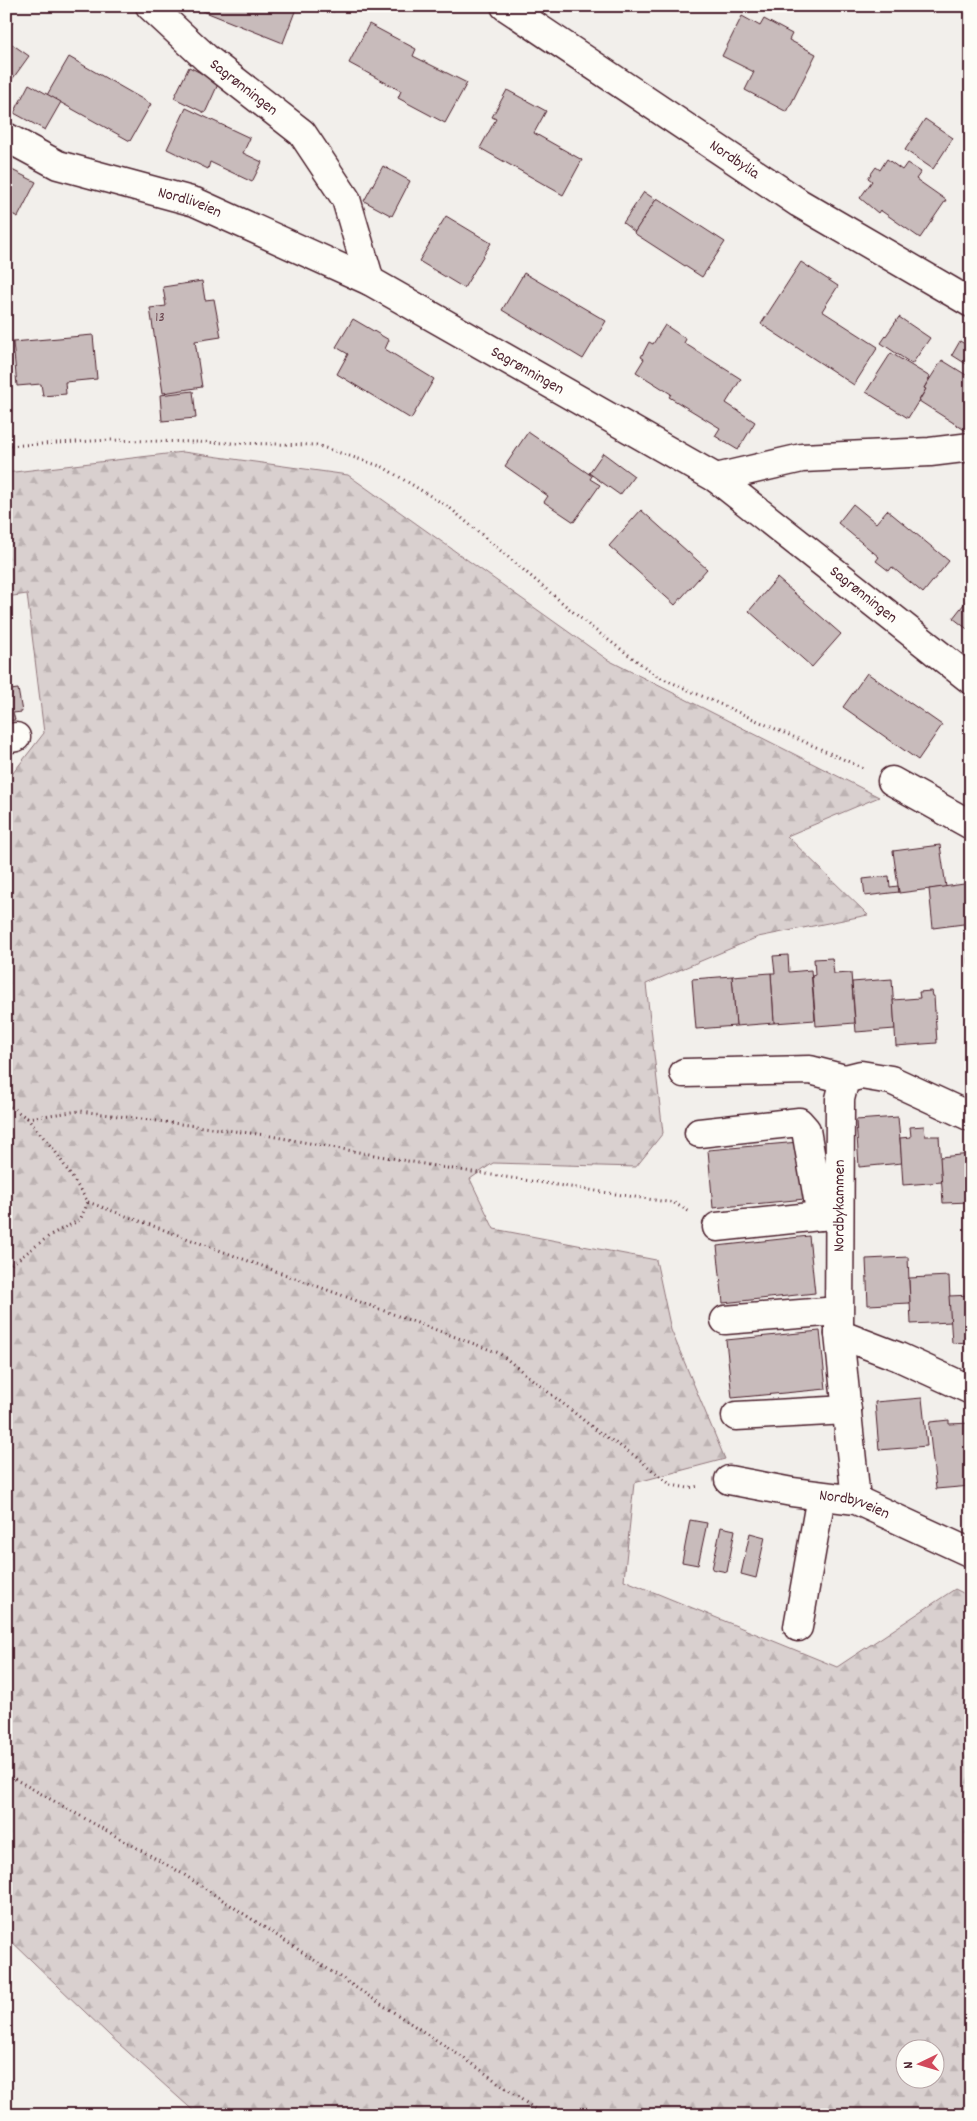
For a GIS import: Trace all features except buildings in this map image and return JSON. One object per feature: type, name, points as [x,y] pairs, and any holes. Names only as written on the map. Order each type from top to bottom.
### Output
[{"type":"street","name":"Sagrønningen","points":[[150,6],[206,58],[302,133],[346,199],[370,282],[716,478],[971,680]]},
{"type":"street","name":"Nordbylia","points":[[505,6],[799,203],[971,303]]},
{"type":"street","name":"Nordliveien","points":[[6,137],[58,165],[195,202],[370,282]]},
{"type":"street","points":[[716,478],[802,458],[930,452],[971,447]]},
{"type":"street","points":[[892,781],[971,825]]},
{"type":"street","points":[[684,1073],[810,1070],[845,1079],[861,1075],[891,1080],[971,1117]]},
{"type":"street","name":"Nordbykammen","points":[[845,1079],[840,1100],[829,1215],[856,1500]]},
{"type":"street","points":[[700,1133],[799,1122],[806,1130],[829,1215],[717,1227]]},
{"type":"street","points":[[725,1320],[839,1322],[899,1357],[971,1390]]},
{"type":"street","points":[[736,1416],[846,1410]]},
{"type":"street","name":"Nordbyveien","points":[[729,1480],[856,1500],[971,1553]]},
{"type":"street","points":[[798,1627],[821,1496]]},
{"type":"path","points":[[6,446],[110,440],[316,445],[383,467],[450,508],[591,626],[657,676],[892,781]]},
{"type":"path","points":[[6,1104],[27,1118],[54,1151],[88,1202],[499,1353],[596,1430],[635,1456],[671,1485],[688,1488],[729,1480]]},
{"type":"path","points":[[27,1118],[80,1110],[265,1135],[440,1167],[674,1203],[717,1227]]},
{"type":"path","points":[[6,1268],[52,1234],[80,1220],[88,1202]]},
{"type":"path","points":[[6,1774],[183,1874],[474,2065],[543,2115]]},
{"type":"green space","points":[[183,452],[348,475],[608,660],[879,797],[787,836],[868,915],[758,937],[646,984],[663,1133],[636,1167],[493,1163],[470,1179],[494,1229],[656,1260],[671,1330],[725,1459],[634,1483],[624,1580],[837,1667],[955,1589],[971,1597],[971,2115],[198,2115],[109,2035],[6,1936],[6,782],[44,733],[27,594],[6,597],[6,473]]}]
